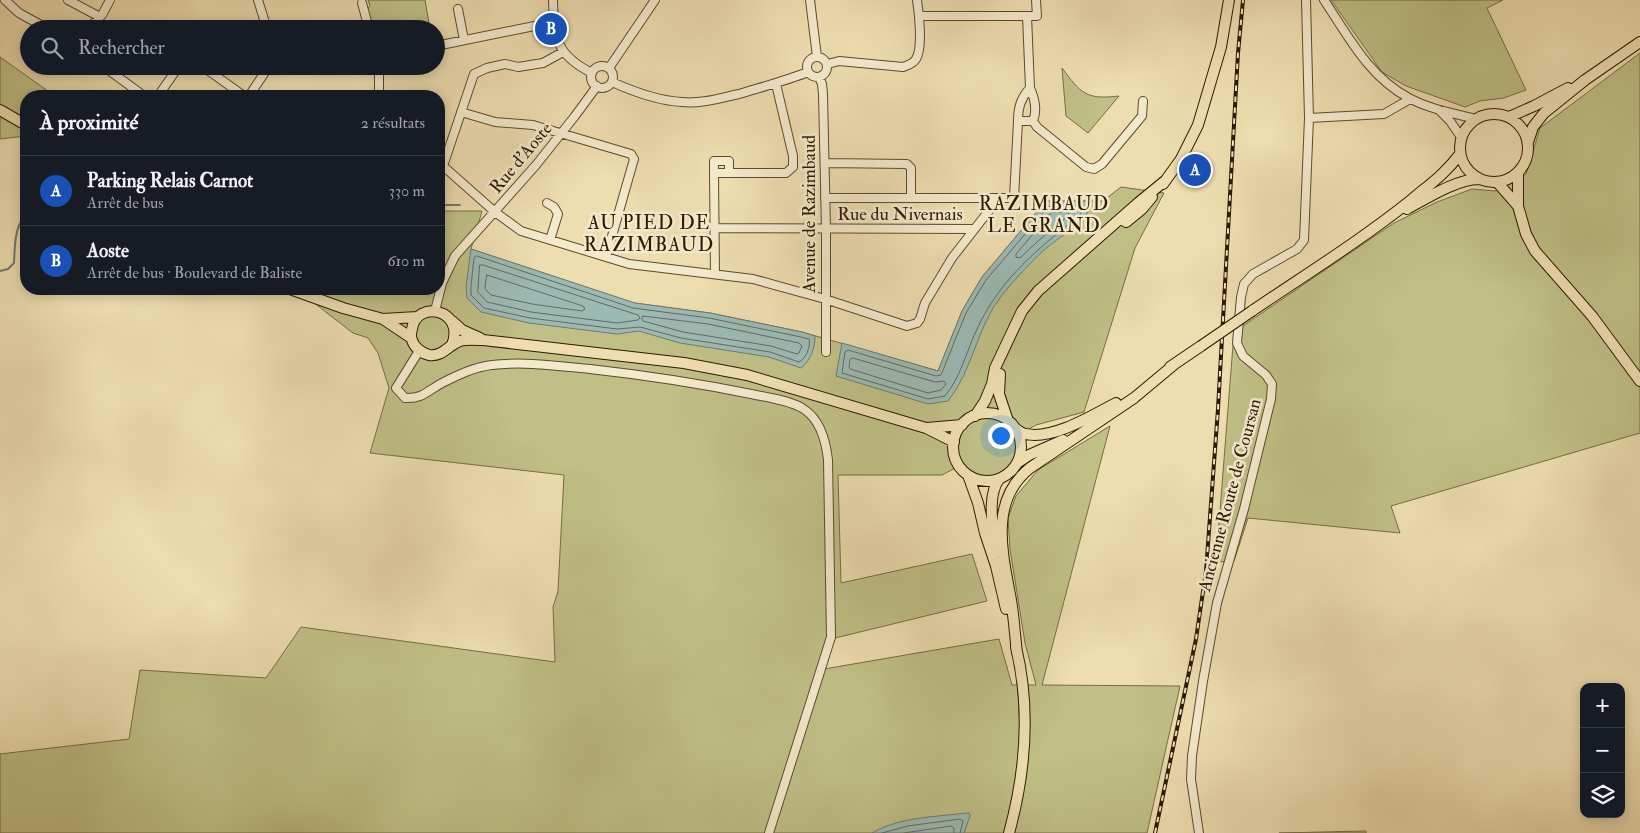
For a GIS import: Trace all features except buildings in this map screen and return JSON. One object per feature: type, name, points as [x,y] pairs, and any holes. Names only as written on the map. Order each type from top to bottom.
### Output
[{"type":"main road","points":[[1229,0],[1221,47],[1198,125],[1181,159],[1142,210],[1083,253],[1038,291],[1022,311],[995,368],[992,384],[985,401],[975,416],[962,425],[956,434],[954,442],[956,461],[968,475],[982,481],[999,479],[1009,473],[1017,463],[1029,455],[1062,440],[1097,419],[1386,220],[1438,179],[1448,170],[1460,154]]},
{"type":"main road","points":[[1528,143],[1518,123],[1509,117],[1498,114],[1486,114],[1475,119],[1467,127],[1461,137],[1460,154],[1467,168],[1479,179],[1488,182],[1508,179],[1518,173],[1528,154],[1530,133],[1544,113],[1585,80],[1640,42]]},
{"type":"main road","points":[[1509,117],[1585,80]]},
{"type":"main road","points":[[0,110],[20,122]]},
{"type":"main road","points":[[1518,173],[1518,206],[1526,234],[1535,251],[1592,316],[1640,382]]},
{"type":"main road","points":[[1386,220],[1434,195],[1469,180],[1479,179]]},
{"type":"main road","points":[[1497,182],[1518,206]]},
{"type":"main road","points":[[307,295],[343,308],[383,319],[410,337],[419,350],[428,354],[437,355],[445,352],[452,345],[461,341],[483,340],[684,364],[747,375],[926,428],[954,442]]},
{"type":"main road","points":[[383,319],[417,317],[426,312],[435,311],[444,314],[462,330],[483,340]]},
{"type":"main road","points":[[410,337],[412,325],[417,317]]},
{"type":"main road","points":[[452,320],[455,328],[455,337],[452,345]]},
{"type":"main road","points":[[1005,348],[999,394],[1008,421]]},
{"type":"main road","points":[[1010,833],[1025,752],[1025,702],[1017,654],[1012,603],[1004,561],[1002,524],[1004,505],[1011,489],[1021,475],[1134,398],[1176,363]]},
{"type":"main road","points":[[975,416],[991,414],[1001,416],[1016,429],[1026,434],[1038,435],[1050,433],[1093,415],[1122,400]]},
{"type":"main road","points":[[926,428],[962,425]]},
{"type":"main road","points":[[1016,429],[1021,447],[1017,463]]},
{"type":"main road","points":[[968,475],[996,566],[1017,654]]},
{"type":"main road","points":[[996,566],[992,495],[999,479]]},
{"type":"street","points":[[5,0],[19,13],[32,20]]},
{"type":"street","points":[[68,0],[100,17]]},
{"type":"street","points":[[97,20],[110,0]]},
{"type":"street","points":[[258,0],[264,20]]},
{"type":"street","points":[[553,0],[557,38],[563,52],[570,60],[592,73]]},
{"type":"street","points":[[609,68],[655,0]]},
{"type":"street","points":[[810,0],[816,57]]},
{"type":"street","points":[[828,64],[839,62],[903,67],[911,64],[916,59],[919,51],[920,16],[917,0]]},
{"type":"street","points":[[920,16],[1037,16],[1036,0]]},
{"type":"street","name":"Ancienne Route de Coursan","points":[[1199,833],[1191,779],[1192,756],[1203,680],[1217,603],[1244,508],[1271,399],[1272,384],[1266,375],[1243,356],[1237,343],[1241,297],[1244,284],[1253,274],[1297,249],[1304,240],[1310,118],[1306,0]]},
{"type":"street","points":[[1324,0],[1360,54],[1378,76],[1393,88],[1410,99],[1437,109],[1475,119]]},
{"type":"street","points":[[362,3],[366,20]]},
{"type":"street","points":[[458,9],[464,40]]},
{"type":"street","points":[[1027,16],[1030,88],[1034,96],[1036,114],[1033,122]]},
{"type":"street","points":[[445,44],[554,22]]},
{"type":"street","points":[[445,156],[474,74],[487,68],[505,64],[518,67],[543,63],[563,52]]},
{"type":"street","points":[[808,72],[808,62],[813,58],[822,58],[828,64]]},
{"type":"street","points":[[808,72],[813,76],[819,77],[825,74],[828,64]]},
{"type":"street","points":[[599,66],[609,68],[613,76],[612,82],[603,88],[597,86],[592,80],[592,73],[599,66]]},
{"type":"street","points":[[612,82],[666,100],[683,103],[706,102],[776,84],[808,72]]},
{"type":"street","points":[[115,75],[136,90]]},
{"type":"street","points":[[162,90],[173,75]]},
{"type":"street","points":[[215,75],[236,90]]},
{"type":"street","points":[[253,90],[263,75]]},
{"type":"street","points":[[378,90],[379,75]]},
{"type":"street","name":"Avenue de Razimbaud","points":[[819,77],[823,94],[825,163],[826,352]]},
{"type":"street","points":[[714,173],[786,173],[793,167],[793,156],[776,84]]},
{"type":"street","name":"Rue d'Aoste","points":[[445,277],[455,256],[562,133],[597,86]]},
{"type":"street","points":[[825,198],[1014,198],[1018,109],[1023,96],[1030,88]]},
{"type":"street","points":[[1310,118],[1384,114],[1410,99]]},
{"type":"street","points":[[1033,122],[1036,127],[1086,166],[1094,168],[1102,164],[1142,116],[1142,101]]},
{"type":"street","points":[[1437,109],[1450,121],[1461,137]]},
{"type":"street","points":[[462,112],[495,122],[533,126],[562,133],[631,154],[634,159],[606,257]]},
{"type":"street","points":[[1018,121],[1033,122]]},
{"type":"street","points":[[715,274],[714,161],[728,161],[729,172]]},
{"type":"street","points":[[825,163],[907,164],[911,168],[911,198]]},
{"type":"street","points":[[445,169],[495,212],[521,231],[629,264],[753,279],[825,299],[907,326],[912,326],[920,319],[925,303],[948,265],[998,199]]},
{"type":"street","points":[[547,203],[554,207],[558,214],[550,240]]},
{"type":"street","name":"Rue du Nivernais","points":[[715,228],[974,229]]},
{"type":"street","name":"Rue d'Aoste","points":[[435,311],[439,295]]},
{"type":"street","points":[[419,350],[396,388],[405,398],[416,398],[465,372],[490,365],[514,364],[569,367],[656,376],[777,400],[805,409],[820,429],[826,443],[828,460],[830,637],[769,833]]},
{"type":"green space","points":[[368,0],[425,0],[428,20],[369,20],[366,10],[370,6]]},
{"type":"green space","points":[[1331,0],[1503,0],[1487,8],[1526,90],[1504,98],[1480,101],[1465,107],[1406,86],[1382,72]]},
{"type":"green space","points":[[1640,53],[1640,433],[1391,506],[1400,533],[1248,518],[1234,561],[1216,562],[1234,332],[1394,223],[1437,202],[1472,189],[1495,191],[1526,174],[1540,128]]},
{"type":"green space","points":[[0,57],[20,71],[20,75],[25,75],[47,90],[20,90],[20,137],[0,139]]},
{"type":"green space","points":[[1062,68],[1079,89],[1085,93],[1098,97],[1119,96],[1088,133],[1066,116]]},
{"type":"green space","points":[[1121,187],[1164,193],[1135,248],[1084,412],[1036,425],[1015,437],[1016,449],[1014,459],[1001,473],[992,476],[982,476],[972,472],[963,464],[942,475],[838,475],[841,583],[972,554],[987,601],[831,639],[824,669],[999,639],[1012,685],[1036,685],[1025,643],[1010,549],[1008,518],[1016,496],[1038,470],[1110,426],[1042,685],[1180,686],[1147,833],[0,833],[0,754],[129,739],[140,670],[266,678],[301,627],[555,662],[553,607],[558,591],[564,475],[370,453],[389,388],[378,353],[368,338],[353,333],[304,295],[445,295],[445,211],[482,211],[471,249],[634,303],[710,313],[802,332],[938,371],[962,311],[982,277],[1046,201],[1103,201]]},
{"type":"green space","points":[[1366,831],[1366,833],[1279,833]]},
{"type":"water","points":[[1046,201],[1090,201],[1086,216],[1044,250],[1002,295],[987,320],[963,376],[948,401],[928,404],[836,376],[842,343],[938,371],[962,311],[982,277]]},
{"type":"water","points":[[471,249],[635,303],[710,313],[802,332],[815,336],[813,349],[810,358],[801,368],[769,357],[680,343],[639,331],[617,334],[529,323],[481,312],[467,298],[466,286]]},
{"type":"water","points":[[969,813],[970,816],[964,833],[872,833],[905,821]]},
{"type":"waterway","points":[[445,205],[460,205]]},
{"type":"waterway","points":[[0,271],[8,269],[14,263],[15,244],[20,223]]},
{"type":"railway","points":[[1155,833],[1196,639],[1206,571],[1218,409],[1238,53],[1243,0]]},
{"type":"place","name":"Aoste","points":[[551,29]]},
{"type":"place","name":"Parking Relais Carnot","points":[[1195,170]]},
{"type":"district","name":"RAZIMBAUD LE GRAND","points":[[1044,215]]},
{"type":"district","name":"AU PIED DE RAZIMBAUD","points":[[649,234]]}]
